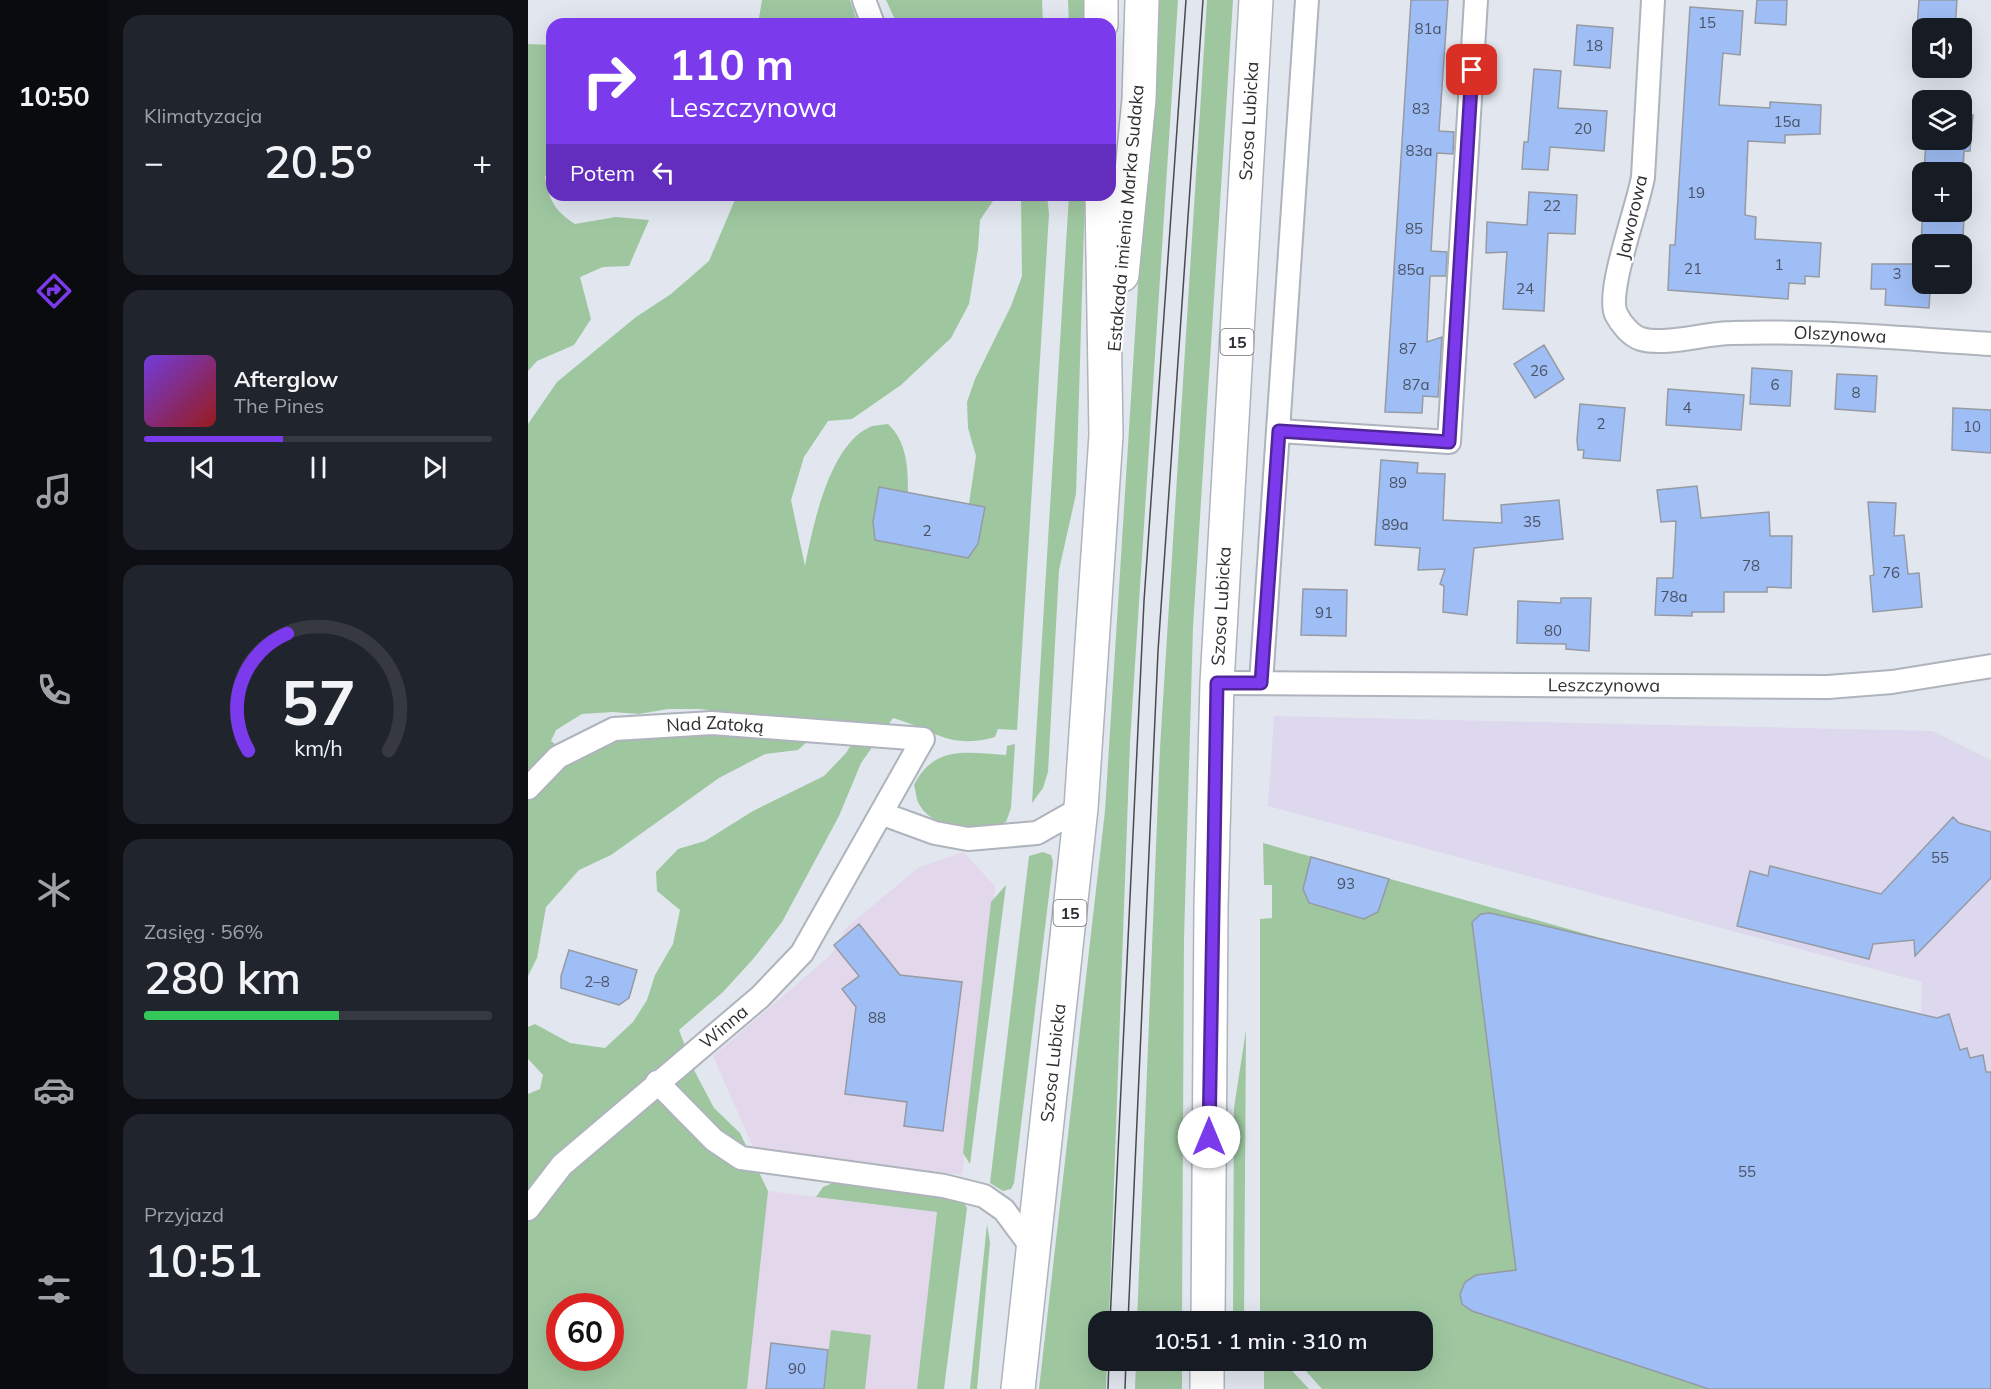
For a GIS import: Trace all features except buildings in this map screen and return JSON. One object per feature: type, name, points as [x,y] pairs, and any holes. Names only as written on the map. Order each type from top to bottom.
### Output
[{"type":"main road","points":[[1101,0],[1101,18]]},
{"type":"main road","name":"Estakada imienia Marka Sudaka","points":[[1106,435],[1139,99],[1142,0]]},
{"type":"main road","name":"Szosa Lubicka","points":[[1208,1311],[1212,884],[1217,683],[1257,0]]},
{"type":"main road","name":"Szosa Lubicka","points":[[1018,1389],[1081,808],[1106,435],[1102,201]]},
{"type":"main road","points":[[1207,1389],[1208,1371]]},
{"type":"street","points":[[864,0],[871,18]]},
{"type":"street","points":[[1261,683],[1307,0]]},
{"type":"street","points":[[1279,431],[1449,442],[1476,0]]},
{"type":"street","name":"Jaworowa","points":[[1653,0],[1643,177],[1613,295],[1615,313],[1626,328],[1640,338],[1656,341],[1687,337]]},
{"type":"street","name":"Olszynowa","points":[[1687,337],[1731,333],[1802,333],[1991,344]]},
{"type":"street","name":"Leszczynowa","points":[[1217,683],[1828,687],[1892,682],[1991,666]]},
{"type":"street","name":"Nad Zatoką","points":[[528,788],[558,757],[614,729],[712,723],[923,739]]},
{"type":"street","name":"Winna","points":[[528,1209],[562,1165],[657,1082],[760,997],[790,967],[815,932],[923,739]]},
{"type":"street","points":[[883,814],[935,833],[968,839],[1037,833],[1081,808]]},
{"type":"street","points":[[657,1082],[714,1140],[741,1158],[944,1186],[984,1196],[1004,1210],[1033,1249]]},
{"type":"shaded area","points":[[1274,716],[1933,731],[1991,760],[1991,1072],[1940,1075],[1921,1014],[1922,982],[1268,806]]},
{"type":"shaded area","points":[[963,852],[995,886],[962,1175],[754,1149],[713,1056],[831,955],[846,928],[918,868]]},
{"type":"shaded area","points":[[768,1191],[937,1212],[917,1389],[747,1389]]},
{"type":"green space","points":[[762,0],[850,0],[856,18],[759,18]]},
{"type":"green space","points":[[886,0],[1042,0],[1043,18],[894,18]]},
{"type":"green space","points":[[1068,0],[1085,0],[1085,18],[1069,18]]},
{"type":"green space","points":[[1156,0],[1178,0],[1130,742],[1109,1311],[1088,1311],[1088,1371],[1107,1371],[1106,1389],[1039,1389],[1105,811]]},
{"type":"green space","points":[[1207,0],[1233,0],[1193,627],[1184,939],[1182,1311],[1137,1311],[1160,748]]},
{"type":"green space","points":[[528,44],[546,45],[546,201],[552,201],[557,209],[575,224],[616,217],[649,220],[629,266],[603,267],[580,277],[591,319],[574,345],[537,361],[528,371]]},
{"type":"green space","points":[[734,201],[993,201],[980,220],[969,304],[951,338],[901,385],[852,419],[828,421],[804,457],[791,500],[805,566],[818,509],[834,468],[856,436],[870,427],[888,424],[903,447],[907,464],[908,493],[879,488],[873,522],[875,540],[968,558],[985,507],[969,504],[976,456],[968,428],[967,402],[975,379],[1011,306],[1022,276],[1021,201],[1048,201],[1049,214],[1017,730],[998,729],[995,737],[966,741],[954,740],[893,718],[861,763],[839,816],[782,922],[723,992],[679,1030],[694,1070],[714,1108],[740,1133],[768,1191],[747,1389],[528,1389],[528,1094],[540,1089],[543,1075],[528,1059],[528,1027],[535,1024],[570,1043],[605,1048],[633,1022],[647,1000],[655,975],[673,944],[680,910],[657,891],[656,872],[678,849],[705,841],[753,811],[824,776],[846,753],[862,728],[700,709],[668,709],[639,714],[613,712],[582,714],[556,730],[551,741],[576,760],[599,746],[623,737],[704,733],[809,740],[798,750],[765,754],[719,778],[611,855],[579,870],[546,907],[537,958],[528,976],[528,424],[557,382],[636,317],[671,294],[709,261]]},
{"type":"green space","points":[[1069,201],[1085,201],[1076,494],[1059,570],[1048,772],[1043,788],[1032,803]]},
{"type":"green space","points":[[1015,744],[1011,808],[1006,822],[984,827],[958,827],[935,820],[919,804],[914,785],[922,772],[932,763],[953,754],[1006,755],[1007,746]]},
{"type":"green space","points":[[1263,843],[1919,1028],[1991,1389],[1322,1389],[1306,1371],[1433,1371],[1433,1311],[1260,1311],[1260,919],[1272,918],[1272,885],[1264,885]]},
{"type":"green space","points":[[1043,852],[1051,855],[1053,862],[1014,1183],[1011,1189],[1003,1191],[990,1183],[1029,856]]},
{"type":"green space","points":[[1006,885],[970,1164],[963,1153],[991,902]]},
{"type":"green space","points":[[1246,1030],[1244,1311],[1233,1311],[1234,1108]]},
{"type":"green space","points":[[838,1181],[951,1197],[964,1203],[967,1208],[944,1389],[917,1389],[937,1212],[816,1197],[823,1187]]},
{"type":"green space","points":[[987,1224],[990,1243],[977,1389],[970,1389]]},
{"type":"green space","points":[[831,1330],[871,1335],[865,1389],[824,1389]]},
{"type":"green space","points":[[1136,1371],[1182,1371],[1182,1389],[1135,1389]]},
{"type":"green space","points":[[1264,1371],[1292,1371],[1309,1389],[1264,1389]]},
{"type":"tram line","points":[[1111,1311],[1144,601],[1186,0]]},
{"type":"tram line","points":[[1128,1311],[1158,651],[1203,0]]},
{"type":"tram line","points":[[1108,1389],[1109,1371]]},
{"type":"tram line","points":[[1125,1389],[1126,1371]]},
{"type":"route","points":[[1209,1137],[1213,797],[1217,683],[1261,683],[1279,431],[1449,442],[1472,70]]}]
